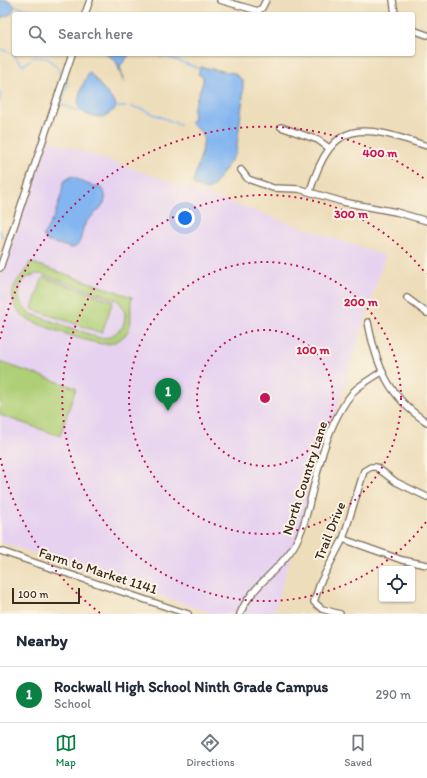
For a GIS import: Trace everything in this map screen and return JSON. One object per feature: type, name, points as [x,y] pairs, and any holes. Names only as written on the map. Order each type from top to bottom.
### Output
[{"type":"street","points":[[87,12],[90,0]]},
{"type":"street","points":[[220,0],[258,11],[262,8],[266,0]]},
{"type":"street","points":[[393,0],[395,12]]},
{"type":"street","points":[[415,31],[427,35]]},
{"type":"street","points":[[0,268],[71,56]]},
{"type":"street","points":[[281,127],[318,140],[329,148]]},
{"type":"street","points":[[310,191],[316,172],[329,148],[333,142],[345,134],[363,130],[389,134],[427,146]]},
{"type":"street","points":[[241,170],[248,179],[266,186],[310,191],[343,202],[396,212],[427,221]]},
{"type":"street","points":[[407,298],[427,313]]},
{"type":"street","points":[[368,322],[381,372],[405,405],[427,422]]},
{"type":"street","name":"North Country Lane","points":[[240,614],[257,587],[278,567],[294,546],[303,527],[331,432],[341,408],[355,390],[381,372]]},
{"type":"street","name":"Trail Drive","points":[[340,614],[322,609],[314,602],[320,583],[343,539],[364,472],[368,468],[376,467],[396,482],[427,497]]},
{"type":"street","points":[[343,539],[402,560],[427,565]]},
{"type":"street","name":"Farm to Market 1141","points":[[0,551],[188,614]]},
{"type":"shaded area","points":[[47,139],[385,256],[273,614],[214,614],[0,542],[0,279]]},
{"type":"green space","points":[[30,262],[132,297],[131,323],[127,332],[123,337],[115,342],[108,344],[100,343],[65,334],[24,317],[16,307],[13,293],[16,284]],"holes":[[[41,274],[117,300],[124,309],[125,313],[125,320],[122,328],[110,337],[100,338],[31,314],[23,307],[20,301],[19,290],[27,278]]]},
{"type":"green space","points":[[43,277],[113,301],[102,333],[32,309]]},
{"type":"green space","points":[[0,362],[76,388],[60,436],[0,415]]},
{"type":"water","points":[[0,0],[8,0],[15,6],[11,14],[0,18]]},
{"type":"water","points":[[109,56],[128,56],[120,66],[124,83],[116,61]]},
{"type":"water","points":[[201,67],[234,73],[243,81],[243,97],[236,153],[212,188],[207,190],[195,186],[193,183],[204,140],[202,133],[190,122],[194,119],[193,109],[203,82],[203,77],[198,74]]},
{"type":"water","points":[[90,73],[116,104],[115,109],[104,117],[85,114],[80,110],[78,104],[81,91],[88,74]]},
{"type":"water","points":[[72,176],[87,184],[101,188],[105,193],[105,199],[104,203],[83,227],[78,245],[72,248],[47,241],[43,235],[54,217],[62,192],[63,182]]},
{"type":"waterway","points":[[13,6],[42,12]]},
{"type":"waterway","points":[[0,49],[12,53]]},
{"type":"waterway","points":[[14,56],[21,64],[24,65],[33,57],[47,58],[58,68],[60,74]]},
{"type":"waterway","points":[[160,56],[165,56]]},
{"type":"waterway","points":[[165,56],[200,69]]},
{"type":"waterway","points":[[67,77],[67,87],[60,104],[78,111],[81,108]]},
{"type":"waterway","points":[[0,91],[0,101]]},
{"type":"waterway","points":[[114,107],[126,107]]},
{"type":"waterway","points":[[132,107],[142,109],[180,125]]},
{"type":"waterway","points":[[0,231],[2,237]]},
{"type":"place","name":"Rockwall High School Ninth Grade Campus","points":[[168,411]]}]
